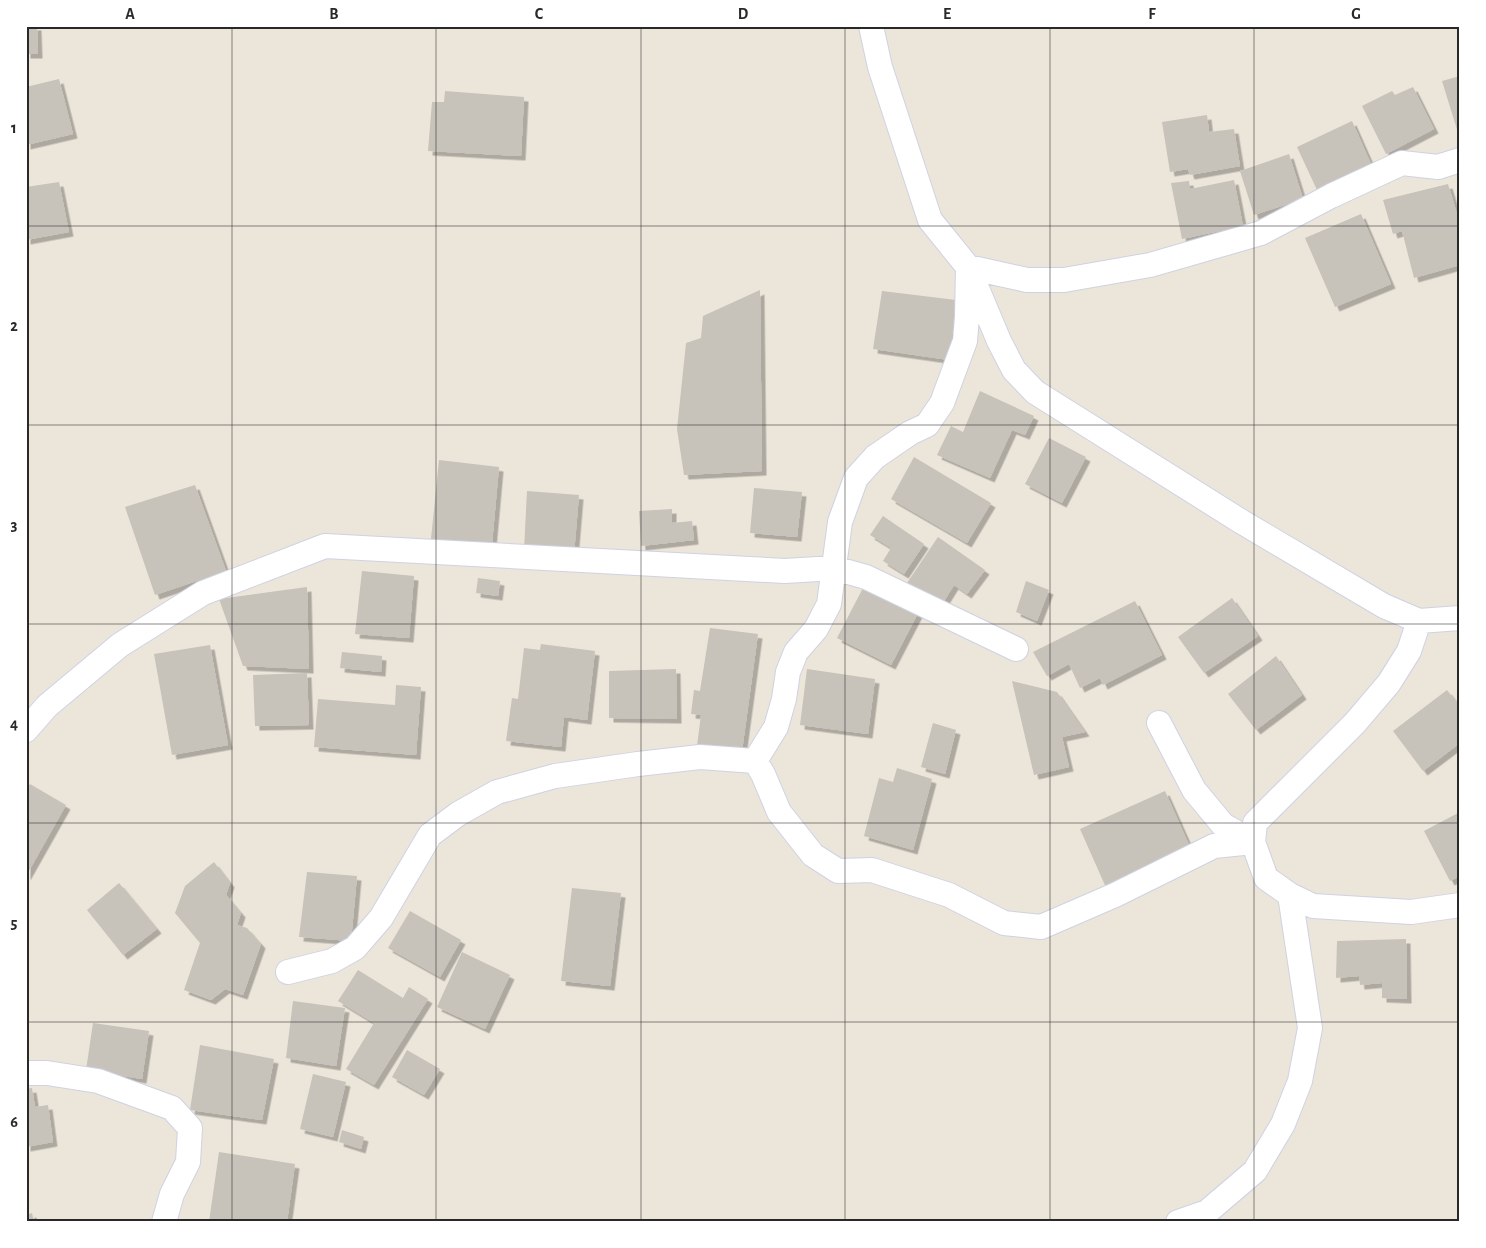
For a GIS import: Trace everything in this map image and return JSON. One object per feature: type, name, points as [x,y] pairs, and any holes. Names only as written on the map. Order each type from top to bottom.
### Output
[{"type":"street","points":[[871,26],[880,67],[930,220],[968,267],[1010,363],[1014,370],[1035,392],[1242,522],[1384,606],[1419,621],[1460,618]]},
{"type":"street","points":[[968,267],[1027,280],[1064,280],[1150,265],[1262,232],[1331,196],[1402,163],[1438,167],[1460,160]]},
{"type":"street","points":[[755,761],[776,727],[784,699],[788,672],[796,652],[816,629],[829,604],[840,522],[856,478],[876,457],[910,433],[927,425],[942,403],[965,341],[968,267]]},
{"type":"street","points":[[26,730],[47,706],[120,645],[203,593],[325,546],[785,571],[834,568],[866,577],[1016,650]]},
{"type":"street","points":[[1419,621],[1409,651],[1389,683],[1354,723],[1255,822],[1253,842],[1266,878],[1290,895],[1313,906],[1411,912],[1460,905]]},
{"type":"street","points":[[1159,723],[1194,790],[1223,825],[1253,842]]},
{"type":"street","points":[[288,972],[332,961],[355,948],[381,918],[430,835],[458,814],[497,792],[555,776],[638,764],[700,757],[755,761]]},
{"type":"street","points":[[755,761],[763,774],[779,812],[813,854],[838,871],[872,870],[949,895],[1004,923],[1041,927],[1115,896],[1214,846],[1253,842]]},
{"type":"street","points":[[1178,1222],[1207,1212],[1255,1171],[1283,1124],[1300,1081],[1310,1028],[1290,895]]},
{"type":"street","points":[[26,1074],[47,1073],[98,1081],[172,1108],[190,1128],[188,1162],[172,1194],[164,1222]]},
{"type":"building","points":[[26,26],[37,26],[38,54],[26,54]]},
{"type":"building","points":[[1460,76],[1460,136],[1459,136],[1442,81]]},
{"type":"building","points":[[59,79],[73,134],[26,145],[26,87]]},
{"type":"building","points":[[1413,87],[1434,129],[1386,154],[1362,106],[1392,91],[1395,95]]},
{"type":"building","points":[[445,91],[524,97],[521,156],[428,151],[432,102],[444,102]]},
{"type":"building","points":[[1207,115],[1209,132],[1234,129],[1240,166],[1190,175],[1188,169],[1170,172],[1162,122]]},
{"type":"building","points":[[1352,121],[1371,164],[1317,190],[1297,147]]},
{"type":"building","points":[[1289,154],[1303,199],[1254,215],[1240,171]]},
{"type":"building","points":[[1234,180],[1243,226],[1182,239],[1171,183],[1189,181],[1190,189]]},
{"type":"building","points":[[59,182],[69,232],[26,240],[26,187]]},
{"type":"building","points":[[1448,184],[1460,224],[1460,265],[1414,278],[1402,231],[1393,234],[1383,200]]},
{"type":"building","points":[[1361,214],[1391,284],[1335,307],[1305,238]]},
{"type":"building","points":[[760,290],[762,471],[684,475],[677,429],[686,343],[701,338],[703,316]]},
{"type":"building","points":[[882,291],[956,300],[949,360],[873,349]]},
{"type":"building","points":[[980,391],[1034,416],[1025,435],[1012,430],[990,478],[937,455],[951,426],[963,432]]},
{"type":"building","points":[[1049,438],[1086,457],[1062,503],[1025,484]]},
{"type":"building","points":[[914,457],[991,503],[967,543],[891,499]]},
{"type":"building","points":[[439,460],[499,467],[492,544],[431,539]]},
{"type":"building","points":[[195,485],[226,571],[155,595],[125,507]]},
{"type":"building","points":[[754,488],[802,492],[797,537],[750,533]]},
{"type":"building","points":[[527,491],[579,495],[574,554],[524,550]]},
{"type":"building","points":[[672,509],[672,523],[692,521],[694,540],[641,546],[639,511]]},
{"type":"building","points":[[883,516],[924,544],[904,574],[883,561],[891,548],[870,535]]},
{"type":"building","points":[[938,537],[985,570],[967,594],[954,585],[941,606],[907,583]]},
{"type":"building","points":[[362,571],[414,576],[409,638],[355,634]]},
{"type":"building","points":[[478,578],[500,581],[498,596],[476,593]]},
{"type":"building","points":[[1026,581],[1049,590],[1037,621],[1016,612]]},
{"type":"building","points":[[864,586],[918,613],[891,665],[837,638]]},
{"type":"building","points":[[307,587],[309,669],[243,666],[219,599]]},
{"type":"building","points":[[1232,598],[1258,636],[1204,673],[1178,637]]},
{"type":"building","points":[[1135,601],[1162,655],[1103,685],[1100,678],[1080,688],[1069,664],[1047,676],[1033,652]]},
{"type":"building","points":[[710,628],[758,634],[742,751],[697,746],[701,715],[691,714],[694,690],[700,691]]},
{"type":"building","points":[[541,644],[595,651],[587,720],[564,717],[561,747],[506,741],[512,698],[518,699],[524,648],[540,650]]},
{"type":"building","points":[[210,645],[228,745],[172,755],[154,654]]},
{"type":"building","points":[[342,652],[382,656],[381,672],[340,668]]},
{"type":"building","points":[[1276,656],[1302,695],[1256,730],[1228,694]]},
{"type":"building","points":[[676,669],[677,719],[609,718],[609,671]]},
{"type":"building","points":[[807,669],[875,679],[868,734],[800,725]]},
{"type":"building","points":[[307,673],[309,725],[255,726],[253,675]]},
{"type":"building","points":[[1012,681],[1057,692],[1085,732],[1062,737],[1069,767],[1034,775]]},
{"type":"building","points":[[396,685],[421,687],[416,755],[314,747],[318,699],[395,705]]},
{"type":"building","points":[[1447,690],[1460,707],[1460,743],[1423,771],[1393,731]]},
{"type":"building","points":[[933,723],[956,730],[945,774],[921,767]]},
{"type":"building","points":[[897,768],[932,779],[913,850],[864,836],[879,778],[893,782]]},
{"type":"building","points":[[30,784],[66,805],[26,876],[26,791]]},
{"type":"building","points":[[1165,791],[1193,854],[1108,892],[1080,829]]},
{"type":"building","points":[[1460,812],[1460,876],[1450,881],[1424,831]]},
{"type":"building","points":[[214,862],[230,883],[226,895],[241,913],[237,925],[247,928],[261,944],[243,995],[225,989],[211,1000],[184,990],[200,943],[175,913],[185,886]]},
{"type":"building","points":[[307,872],[357,876],[351,941],[299,937]]},
{"type":"building","points":[[119,883],[157,929],[123,955],[87,910]]},
{"type":"building","points":[[572,888],[621,893],[610,986],[561,981]]},
{"type":"building","points":[[410,911],[461,940],[440,977],[388,948]]},
{"type":"building","points":[[1406,939],[1407,999],[1382,998],[1382,983],[1360,985],[1359,976],[1336,978],[1337,941]]},
{"type":"building","points":[[462,952],[510,975],[485,1029],[437,1007]]},
{"type":"building","points":[[358,970],[403,998],[409,987],[428,999],[374,1085],[346,1069],[374,1023],[338,1001]]},
{"type":"building","points":[[293,1001],[345,1008],[336,1066],[286,1058]]},
{"type":"building","points":[[93,1023],[149,1031],[142,1079],[86,1070]]},
{"type":"building","points":[[200,1045],[274,1059],[262,1120],[190,1110]]},
{"type":"building","points":[[407,1050],[440,1069],[424,1095],[392,1077]]},
{"type":"building","points":[[313,1074],[346,1082],[333,1137],[300,1129]]},
{"type":"building","points":[[32,1088],[35,1107],[48,1105],[53,1142],[26,1147],[26,1089]]},
{"type":"building","points":[[342,1130],[364,1137],[361,1149],[339,1142]]},
{"type":"building","points":[[219,1152],[295,1164],[287,1222],[209,1222]]},
{"type":"building","points":[[32,1213],[34,1222],[26,1222],[26,1215]]}]
